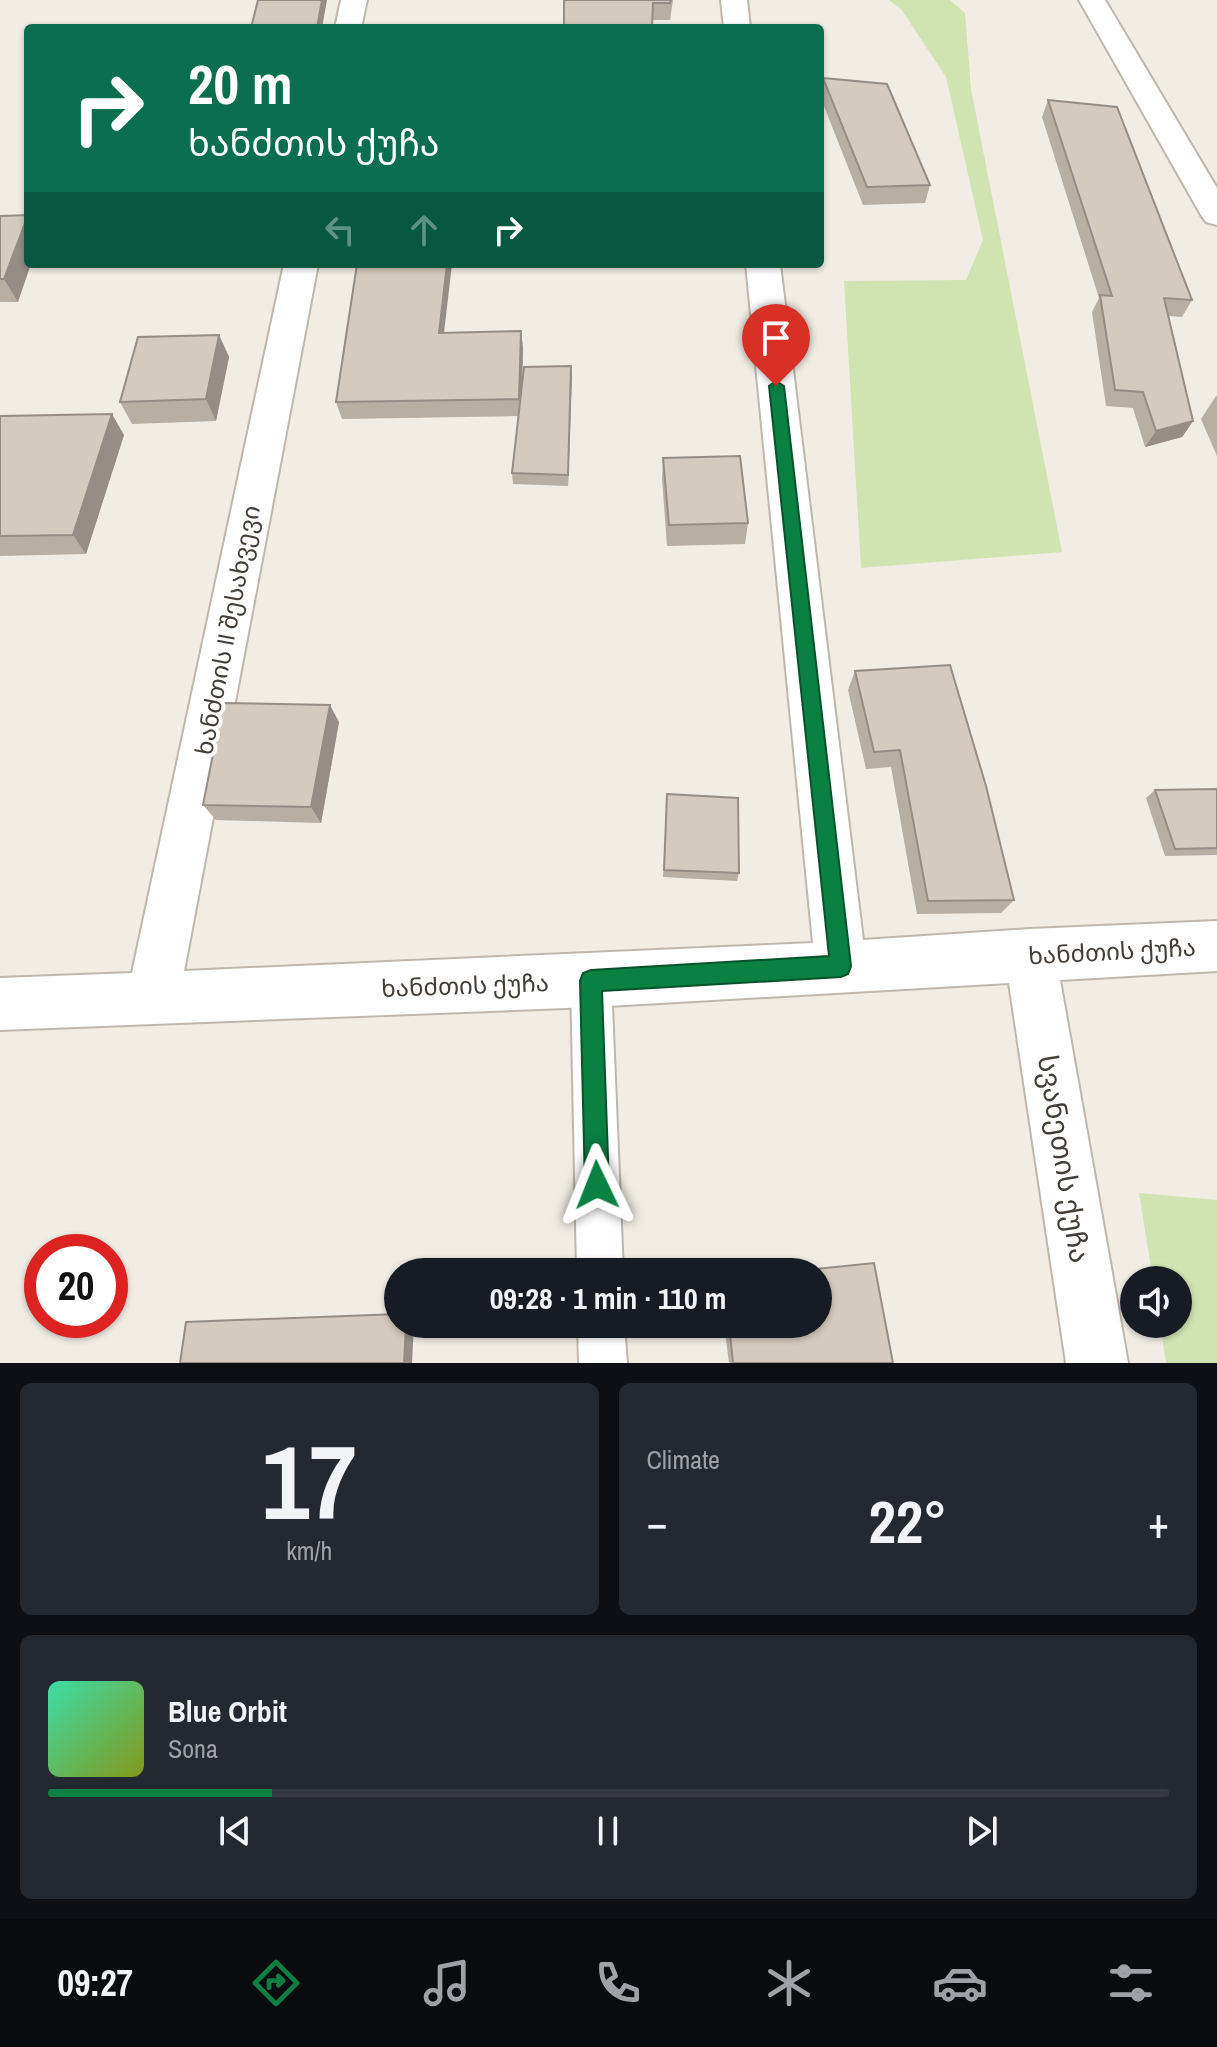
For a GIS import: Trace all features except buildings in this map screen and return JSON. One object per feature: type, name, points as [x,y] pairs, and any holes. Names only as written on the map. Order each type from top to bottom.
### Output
[{"type":"street","points":[[349,24],[354,0]]},
{"type":"street","points":[[734,0],[737,24]]},
{"type":"street","points":[[1092,0],[1217,215]]},
{"type":"street","name":"ხანძთის II შესახვევი","points":[[153,997],[300,268]]},
{"type":"street","points":[[763,268],[841,966]]},
{"type":"street","name":"ხანძთის ქუჩა","points":[[0,1004],[591,981],[1030,954],[1217,946]]},
{"type":"street","name":"სვანეთის ქუჩა","points":[[1030,954],[1097,1363]]},
{"type":"lane","points":[[591,981],[600,1258]]},
{"type":"lane","points":[[602,1338],[603,1363]]},
{"type":"green space","points":[[889,0],[950,0],[965,13],[971,89],[1062,552],[861,568],[844,281],[966,280],[983,240],[946,77],[901,9]]},
{"type":"green space","points":[[1139,1193],[1217,1200],[1217,1363],[1166,1363],[1162,1338],[1192,1338],[1192,1266],[1151,1266]]},
{"type":"route","points":[[597,1185],[591,981],[841,966],[776,386]]}]
